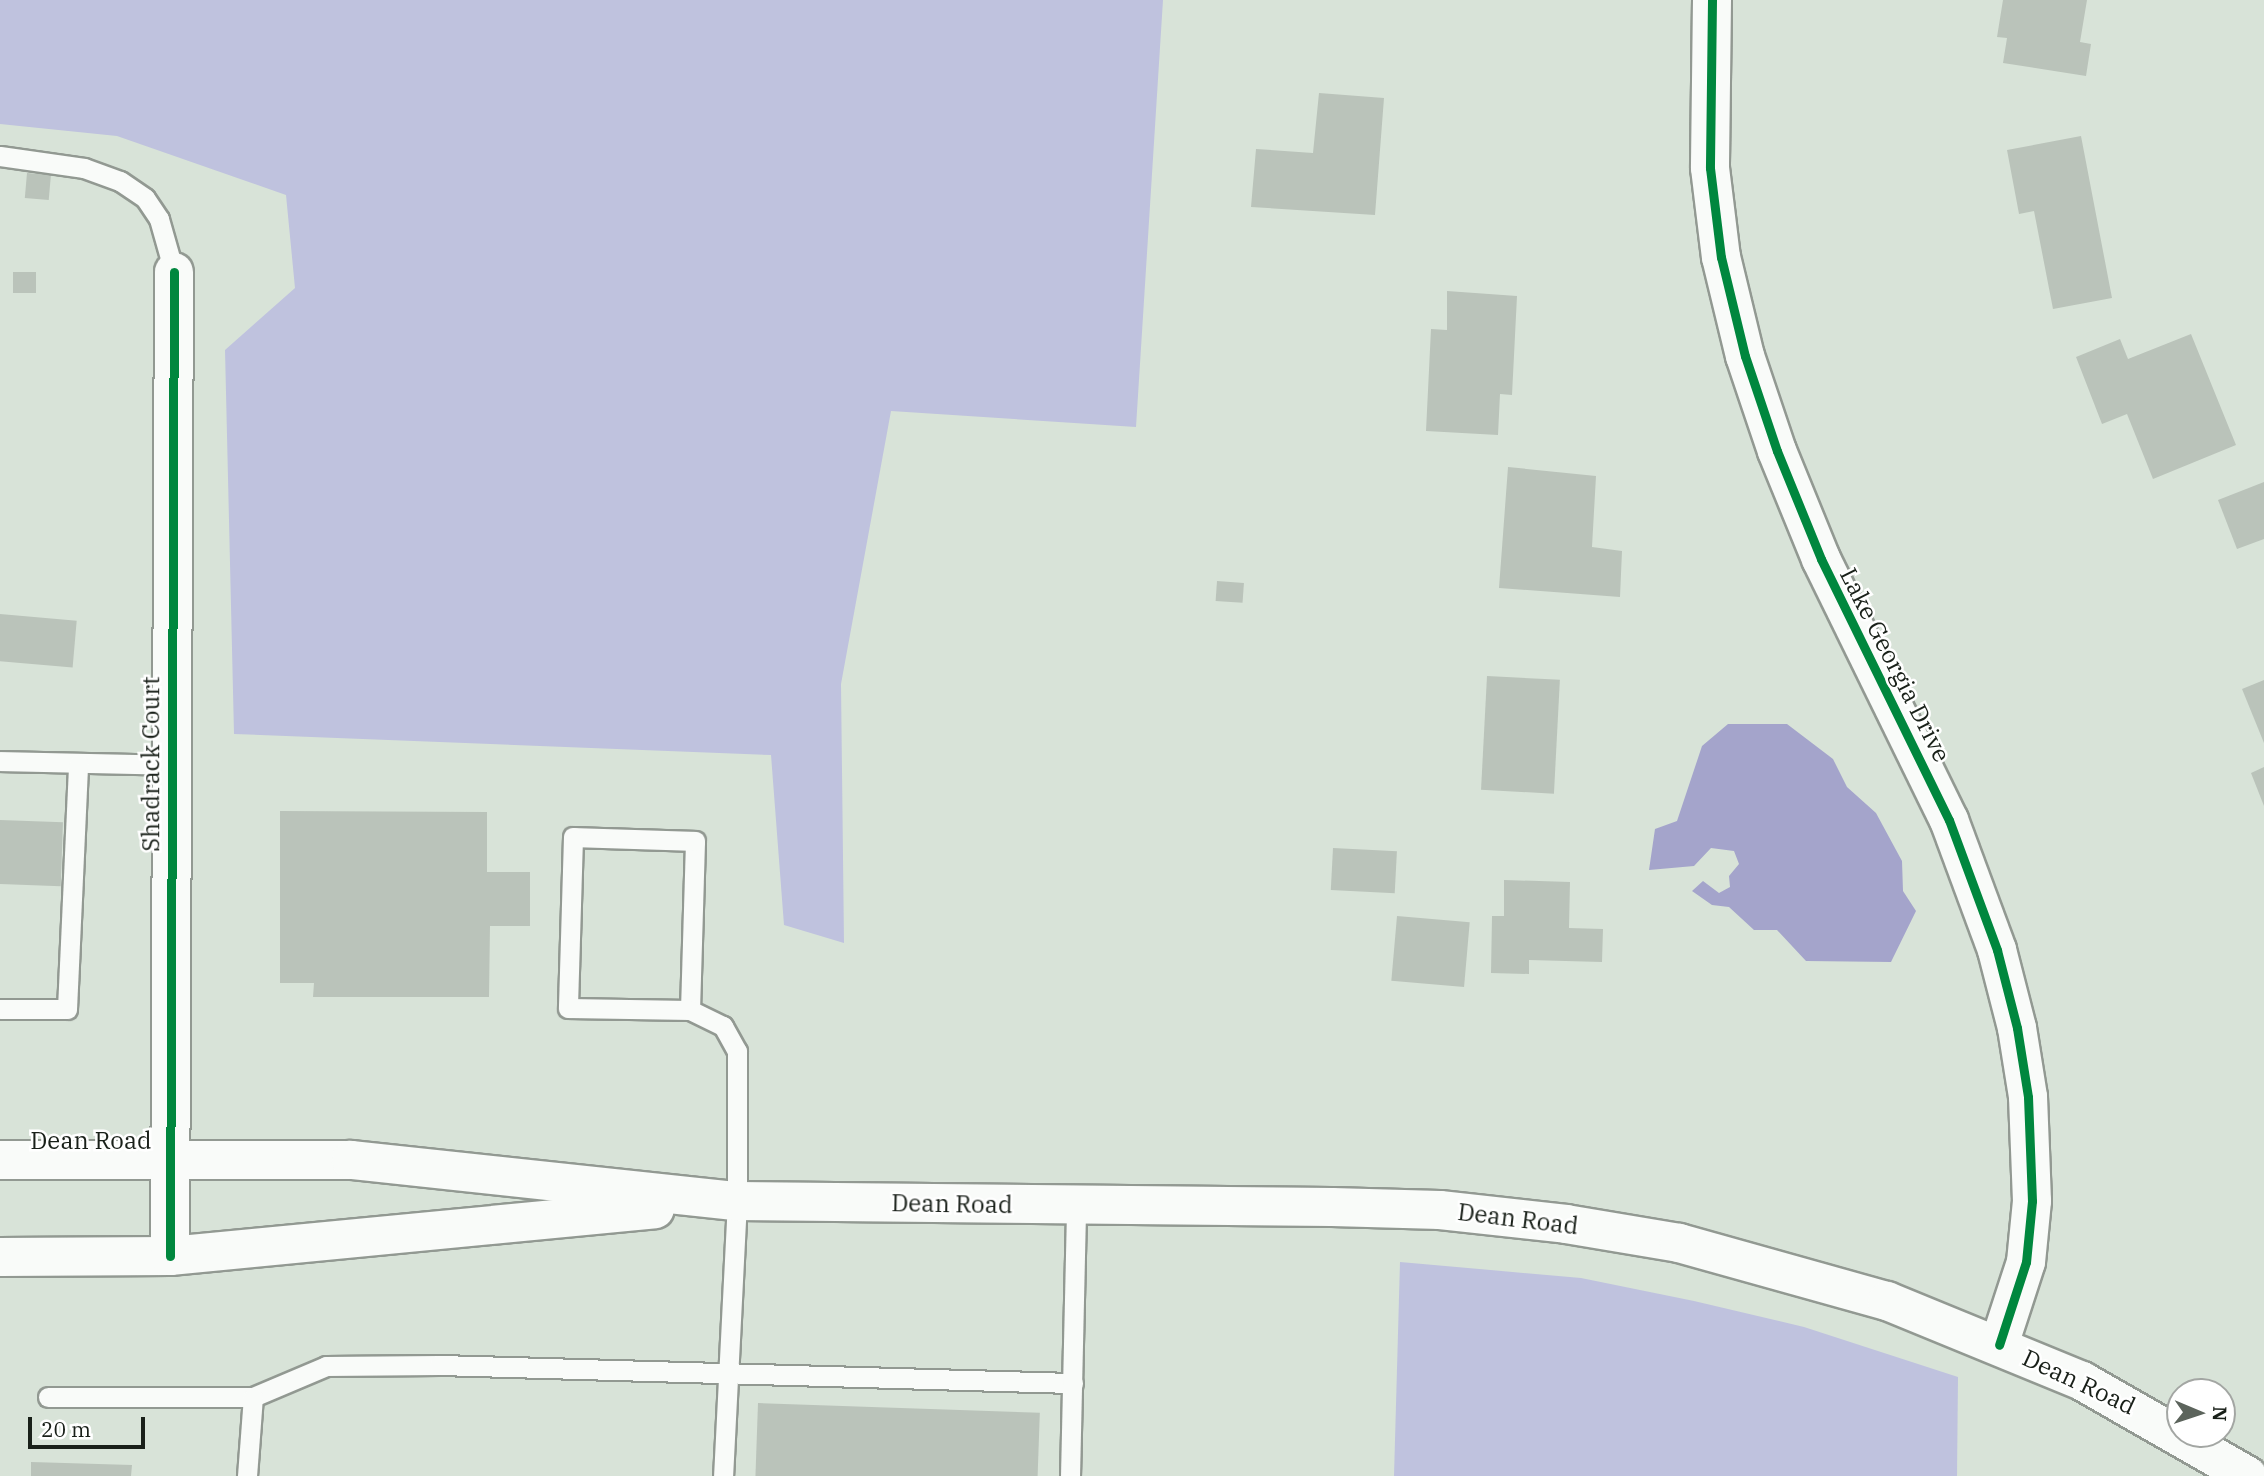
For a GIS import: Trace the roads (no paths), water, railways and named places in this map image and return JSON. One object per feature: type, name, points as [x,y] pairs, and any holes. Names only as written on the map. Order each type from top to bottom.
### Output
[{"type":"main road","name":"Lake Georgia Drive","points":[[1712,0],[1707,129],[1712,190],[1721,257],[1745,356],[1777,451],[1821,559],[1949,820],[1997,950],[2017,1028],[2028,1097],[2032,1201],[2026,1262],[1999,1345]]},
{"type":"main road","name":"Shadrack Court","points":[[170,1256],[174,272]]},
{"type":"main road","name":"Dean Road","points":[[0,1160],[351,1160],[737,1201],[1440,1210],[1627,1233],[1811,1277],[1999,1345],[2147,1415],[2248,1476]]},
{"type":"main road","name":"Dean Road","points":[[0,1257],[170,1256],[737,1201]]},
{"type":"lane","points":[[0,156],[84,168],[120,181],[145,198],[159,219],[174,272]]},
{"type":"lane","points":[[0,761],[171,765]]},
{"type":"lane","points":[[0,1009],[67,1009],[78,764]]},
{"type":"lane","points":[[690,1010],[695,841],[573,837],[568,1008],[690,1010],[723,1027],[737,1051],[737,1201],[723,1476]]},
{"type":"lane","points":[[1070,1476],[1076,1205]]},
{"type":"lane","points":[[48,1396],[253,1397],[326,1366],[439,1365],[1073,1383]]},
{"type":"lane","points":[[247,1476],[253,1397]]}]
